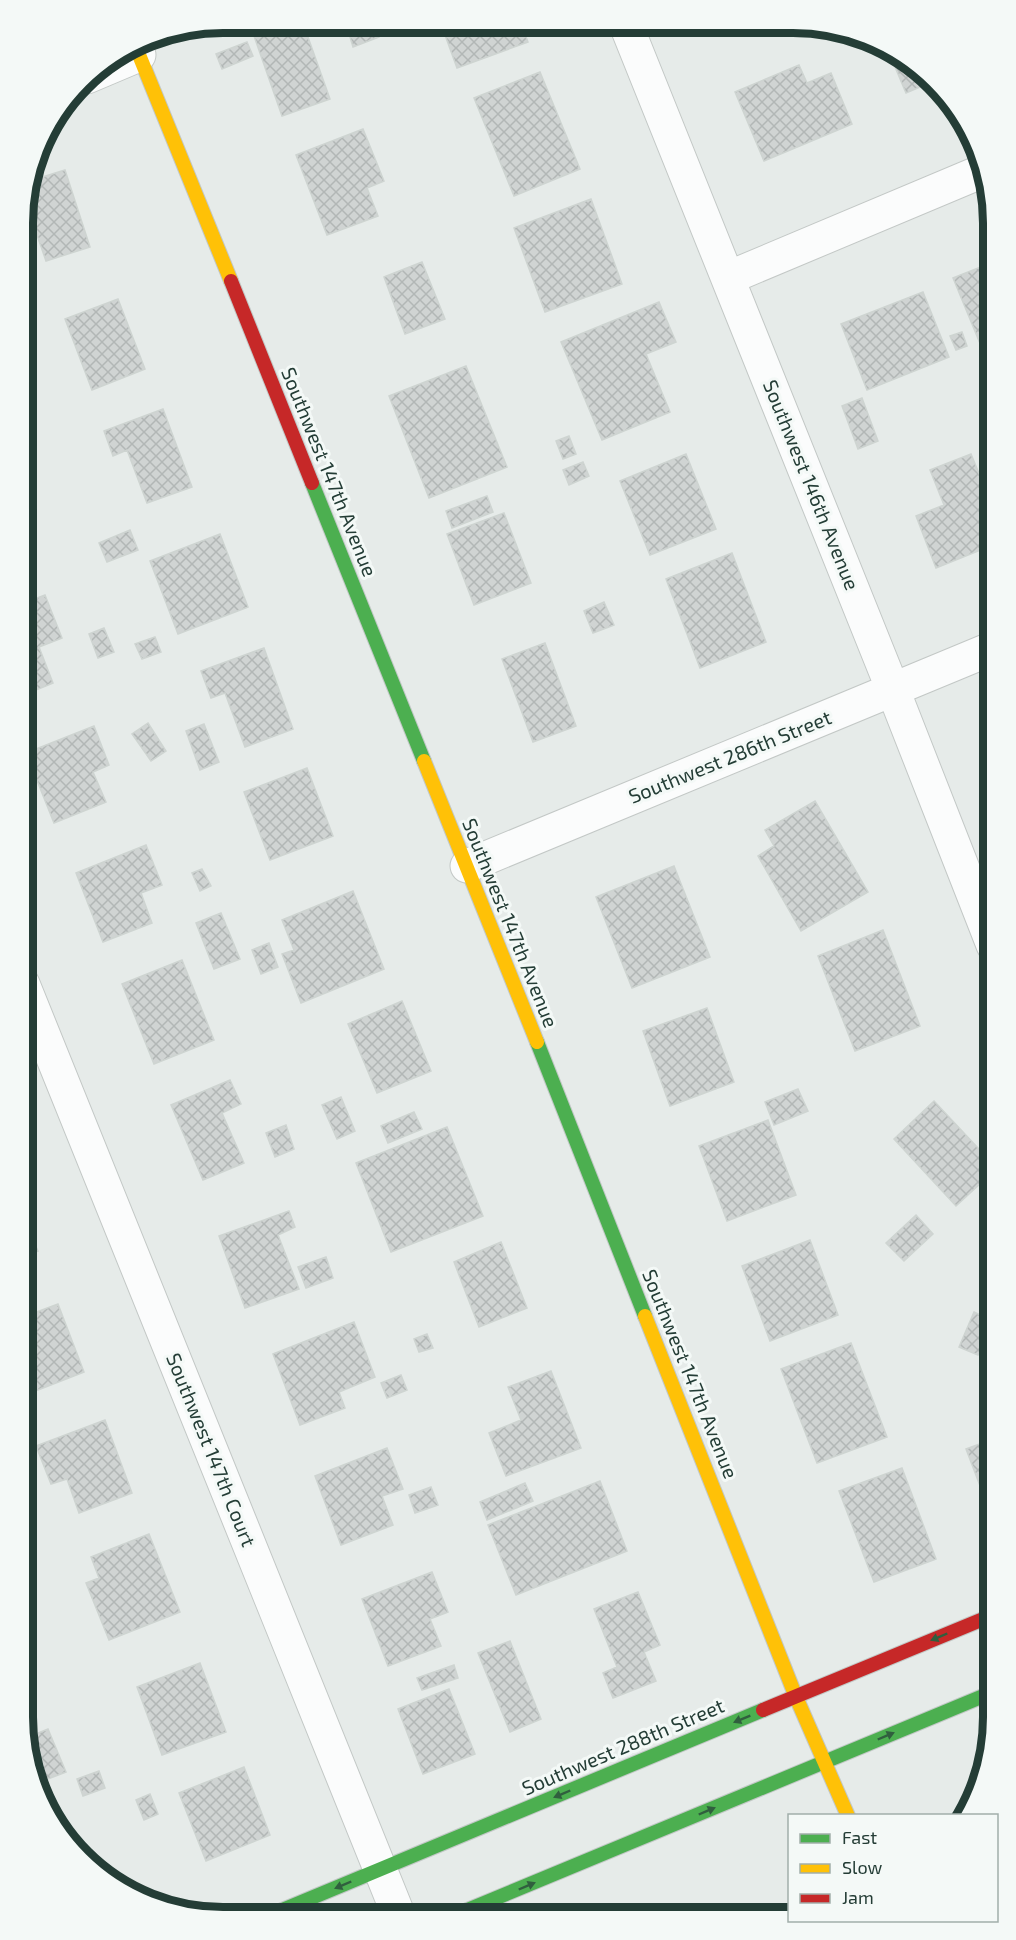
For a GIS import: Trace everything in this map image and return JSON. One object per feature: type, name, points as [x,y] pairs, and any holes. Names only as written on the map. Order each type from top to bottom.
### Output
[{"type":"street","name":"Southwest 146th Avenue","points":[[629,33],[983,920]]},
{"type":"street","name":"Southwest 147th Avenue","points":[[138,53],[466,866],[796,1697],[848,1814]]},
{"type":"street","points":[[728,278],[976,174]]},
{"type":"street","name":"Southwest 286th Street","points":[[466,866],[983,652]]},
{"type":"street","name":"Southwest 147th Court","points":[[33,1009],[395,1907]]},
{"type":"street","name":"Southwest 288th Street","points":[[290,1907],[983,1619]]},
{"type":"street","points":[[477,1907],[983,1696]]},
{"type":"building","points":[[262,33],[307,33],[330,99],[282,116],[254,36]]},
{"type":"building","points":[[349,33],[378,33],[379,37],[353,47]]},
{"type":"building","points":[[444,33],[524,33],[528,42],[457,68]]},
{"type":"building","points":[[247,42],[253,56],[222,69],[216,54]]},
{"type":"building","points":[[893,62],[924,86],[906,93]]},
{"type":"building","points":[[799,65],[807,83],[831,73],[852,124],[764,161],[735,92]]},
{"type":"building","points":[[540,72],[580,169],[514,196],[474,98]]},
{"type":"building","points":[[363,129],[384,181],[367,188],[378,216],[327,235],[296,155]]},
{"type":"building","points":[[65,170],[90,247],[46,261],[33,224],[39,178]]},
{"type":"building","points":[[591,199],[622,284],[545,312],[514,228]]},
{"type":"building","points":[[422,262],[445,319],[405,334],[384,277]]},
{"type":"building","points":[[983,266],[983,351],[953,278]]},
{"type":"building","points":[[923,292],[949,357],[867,390],[841,324]]},
{"type":"building","points":[[118,299],[145,369],[92,390],[65,319]]},
{"type":"building","points":[[659,302],[676,342],[646,354],[670,412],[602,440],[561,342]]},
{"type":"building","points":[[962,332],[967,346],[956,350],[950,336]]},
{"type":"building","points":[[466,366],[507,467],[429,498],[389,396]]},
{"type":"building","points":[[862,398],[878,441],[858,449],[842,406]]},
{"type":"building","points":[[163,409],[192,487],[147,503],[127,450],[113,456],[104,431]]},
{"type":"building","points":[[569,436],[576,454],[563,459],[556,441]]},
{"type":"building","points":[[686,454],[716,529],[650,555],[620,481]]},
{"type":"building","points":[[971,454],[983,483],[983,549],[936,568],[916,516],[944,505],[930,470]]},
{"type":"building","points":[[583,462],[589,476],[569,485],[563,470]]},
{"type":"building","points":[[487,496],[493,512],[452,528],[446,511]]},
{"type":"building","points":[[504,513],[531,583],[474,605],[447,534]]},
{"type":"building","points":[[130,530],[138,550],[107,562],[99,543]]},
{"type":"building","points":[[220,534],[248,607],[178,634],[150,561]]},
{"type":"building","points":[[732,553],[766,642],[700,668],[666,579]]},
{"type":"building","points":[[45,595],[62,638],[39,647],[53,683],[33,691],[33,600]]},
{"type":"building","points":[[604,602],[614,625],[593,633],[584,611]]},
{"type":"building","points":[[104,628],[114,652],[98,658],[89,634]]},
{"type":"building","points":[[155,637],[161,652],[142,659],[135,644]]},
{"type":"building","points":[[545,643],[576,726],[533,742],[502,659]]},
{"type":"building","points":[[264,648],[293,729],[245,747],[225,693],[211,698],[201,671]]},
{"type":"building","points":[[148,723],[166,751],[151,761],[132,734]]},
{"type":"building","points":[[204,724],[219,762],[200,770],[186,731]]},
{"type":"building","points":[[94,726],[109,765],[93,772],[106,802],[54,823],[33,770],[33,750]]},
{"type":"building","points":[[307,768],[333,836],[270,860],[244,792]]},
{"type":"building","points":[[815,801],[868,892],[801,931],[758,856],[774,846],[765,830]]},
{"type":"building","points":[[146,845],[162,885],[141,893],[152,923],[103,942],[76,873]]},
{"type":"building","points":[[674,866],[710,957],[632,988],[596,897]]},
{"type":"building","points":[[202,869],[211,886],[200,891],[192,873]]},
{"type":"building","points":[[353,891],[384,969],[301,1003],[282,954],[294,950],[282,920]]},
{"type":"building","points":[[221,913],[240,959],[214,969],[196,923]]},
{"type":"building","points":[[883,930],[920,1026],[855,1051],[818,956]]},
{"type":"building","points":[[269,943],[278,967],[261,974],[252,950]]},
{"type":"building","points":[[182,960],[214,1040],[154,1064],[122,984]]},
{"type":"building","points":[[402,1001],[431,1071],[377,1093],[348,1024]]},
{"type":"building","points":[[707,1008],[734,1082],[670,1106],[643,1031]]},
{"type":"building","points":[[230,1080],[241,1104],[222,1113],[244,1163],[203,1180],[171,1105]]},
{"type":"building","points":[[798,1089],[808,1111],[774,1125],[765,1102]]},
{"type":"building","points":[[341,1097],[355,1131],[337,1139],[322,1105]]},
{"type":"building","points":[[934,1101],[983,1153],[983,1181],[956,1206],[894,1139]]},
{"type":"building","points":[[414,1112],[422,1129],[388,1143],[381,1126]]},
{"type":"building","points":[[768,1120],[796,1195],[727,1221],[699,1146]]},
{"type":"building","points":[[286,1125],[294,1149],[275,1157],[266,1133]]},
{"type":"building","points":[[447,1127],[483,1216],[391,1252],[356,1163]]},
{"type":"building","points":[[289,1211],[295,1227],[278,1235],[299,1289],[245,1308],[219,1236]]},
{"type":"building","points":[[916,1215],[933,1234],[904,1261],[886,1243]]},
{"type":"building","points":[[33,1240],[38,1251],[33,1253]]},
{"type":"building","points":[[810,1240],[838,1315],[770,1341],[742,1266]]},
{"type":"building","points":[[501,1242],[527,1308],[479,1327],[454,1262]]},
{"type":"building","points":[[326,1257],[333,1278],[306,1288],[298,1267]]},
{"type":"building","points":[[58,1304],[84,1372],[33,1392],[33,1313]]},
{"type":"building","points":[[974,1312],[983,1316],[983,1344],[978,1355],[959,1347]]},
{"type":"building","points":[[354,1322],[375,1377],[339,1392],[345,1408],[300,1425],[273,1354]]},
{"type":"building","points":[[427,1334],[433,1348],[419,1352],[414,1339]]},
{"type":"building","points":[[851,1343],[887,1437],[817,1463],[781,1369]]},
{"type":"building","points":[[551,1371],[581,1448],[506,1476],[489,1433],[521,1420],[508,1387]]},
{"type":"building","points":[[401,1375],[407,1390],[387,1398],[381,1383]]},
{"type":"building","points":[[105,1420],[132,1493],[79,1513],[67,1479],[51,1484],[36,1446]]},
{"type":"building","points":[[983,1443],[983,1494],[966,1449]]},
{"type":"building","points":[[387,1448],[403,1489],[382,1496],[393,1525],[341,1545],[315,1476]]},
{"type":"building","points":[[902,1468],[936,1559],[874,1582],[839,1491]]},
{"type":"building","points":[[600,1481],[627,1551],[516,1595],[488,1525]]},
{"type":"building","points":[[525,1483],[533,1501],[487,1520],[480,1502]]},
{"type":"building","points":[[431,1487],[438,1505],[415,1513],[409,1495]]},
{"type":"building","points":[[149,1534],[180,1612],[109,1640],[86,1583],[99,1578],[91,1557]]},
{"type":"building","points":[[432,1572],[448,1612],[430,1619],[441,1646],[388,1666],[362,1599]]},
{"type":"building","points":[[638,1592],[660,1645],[644,1652],[656,1681],[613,1698],[603,1673],[617,1667],[594,1609]]},
{"type":"building","points":[[510,1641],[541,1719],[510,1732],[478,1653]]},
{"type":"building","points":[[200,1663],[226,1732],[162,1755],[137,1687]]},
{"type":"building","points":[[454,1665],[458,1678],[422,1690],[417,1678]]},
{"type":"building","points":[[449,1689],[475,1754],[423,1774],[398,1709]]},
{"type":"building","points":[[48,1729],[66,1772],[44,1780],[34,1735]]},
{"type":"building","points":[[244,1767],[270,1835],[206,1861],[179,1793]]},
{"type":"building","points":[[99,1771],[105,1788],[83,1796],[77,1779]]},
{"type":"building","points":[[150,1794],[158,1814],[144,1820],[136,1800]]},
{"type":"traffic: fast","points":[[312,483],[424,761]]},
{"type":"traffic: fast","points":[[537,1042],[645,1316]]},
{"type":"traffic: fast","points":[[475,1907],[983,1696]]},
{"type":"traffic: fast","points":[[290,1907],[763,1710]]},
{"type":"traffic: slow","points":[[138,53],[231,281]]},
{"type":"traffic: slow","points":[[424,761],[537,1042]]},
{"type":"traffic: slow","points":[[645,1316],[796,1697],[847,1814]]},
{"type":"traffic: jam","points":[[231,281],[312,483]]},
{"type":"traffic: jam","points":[[763,1710],[983,1619]]}]
